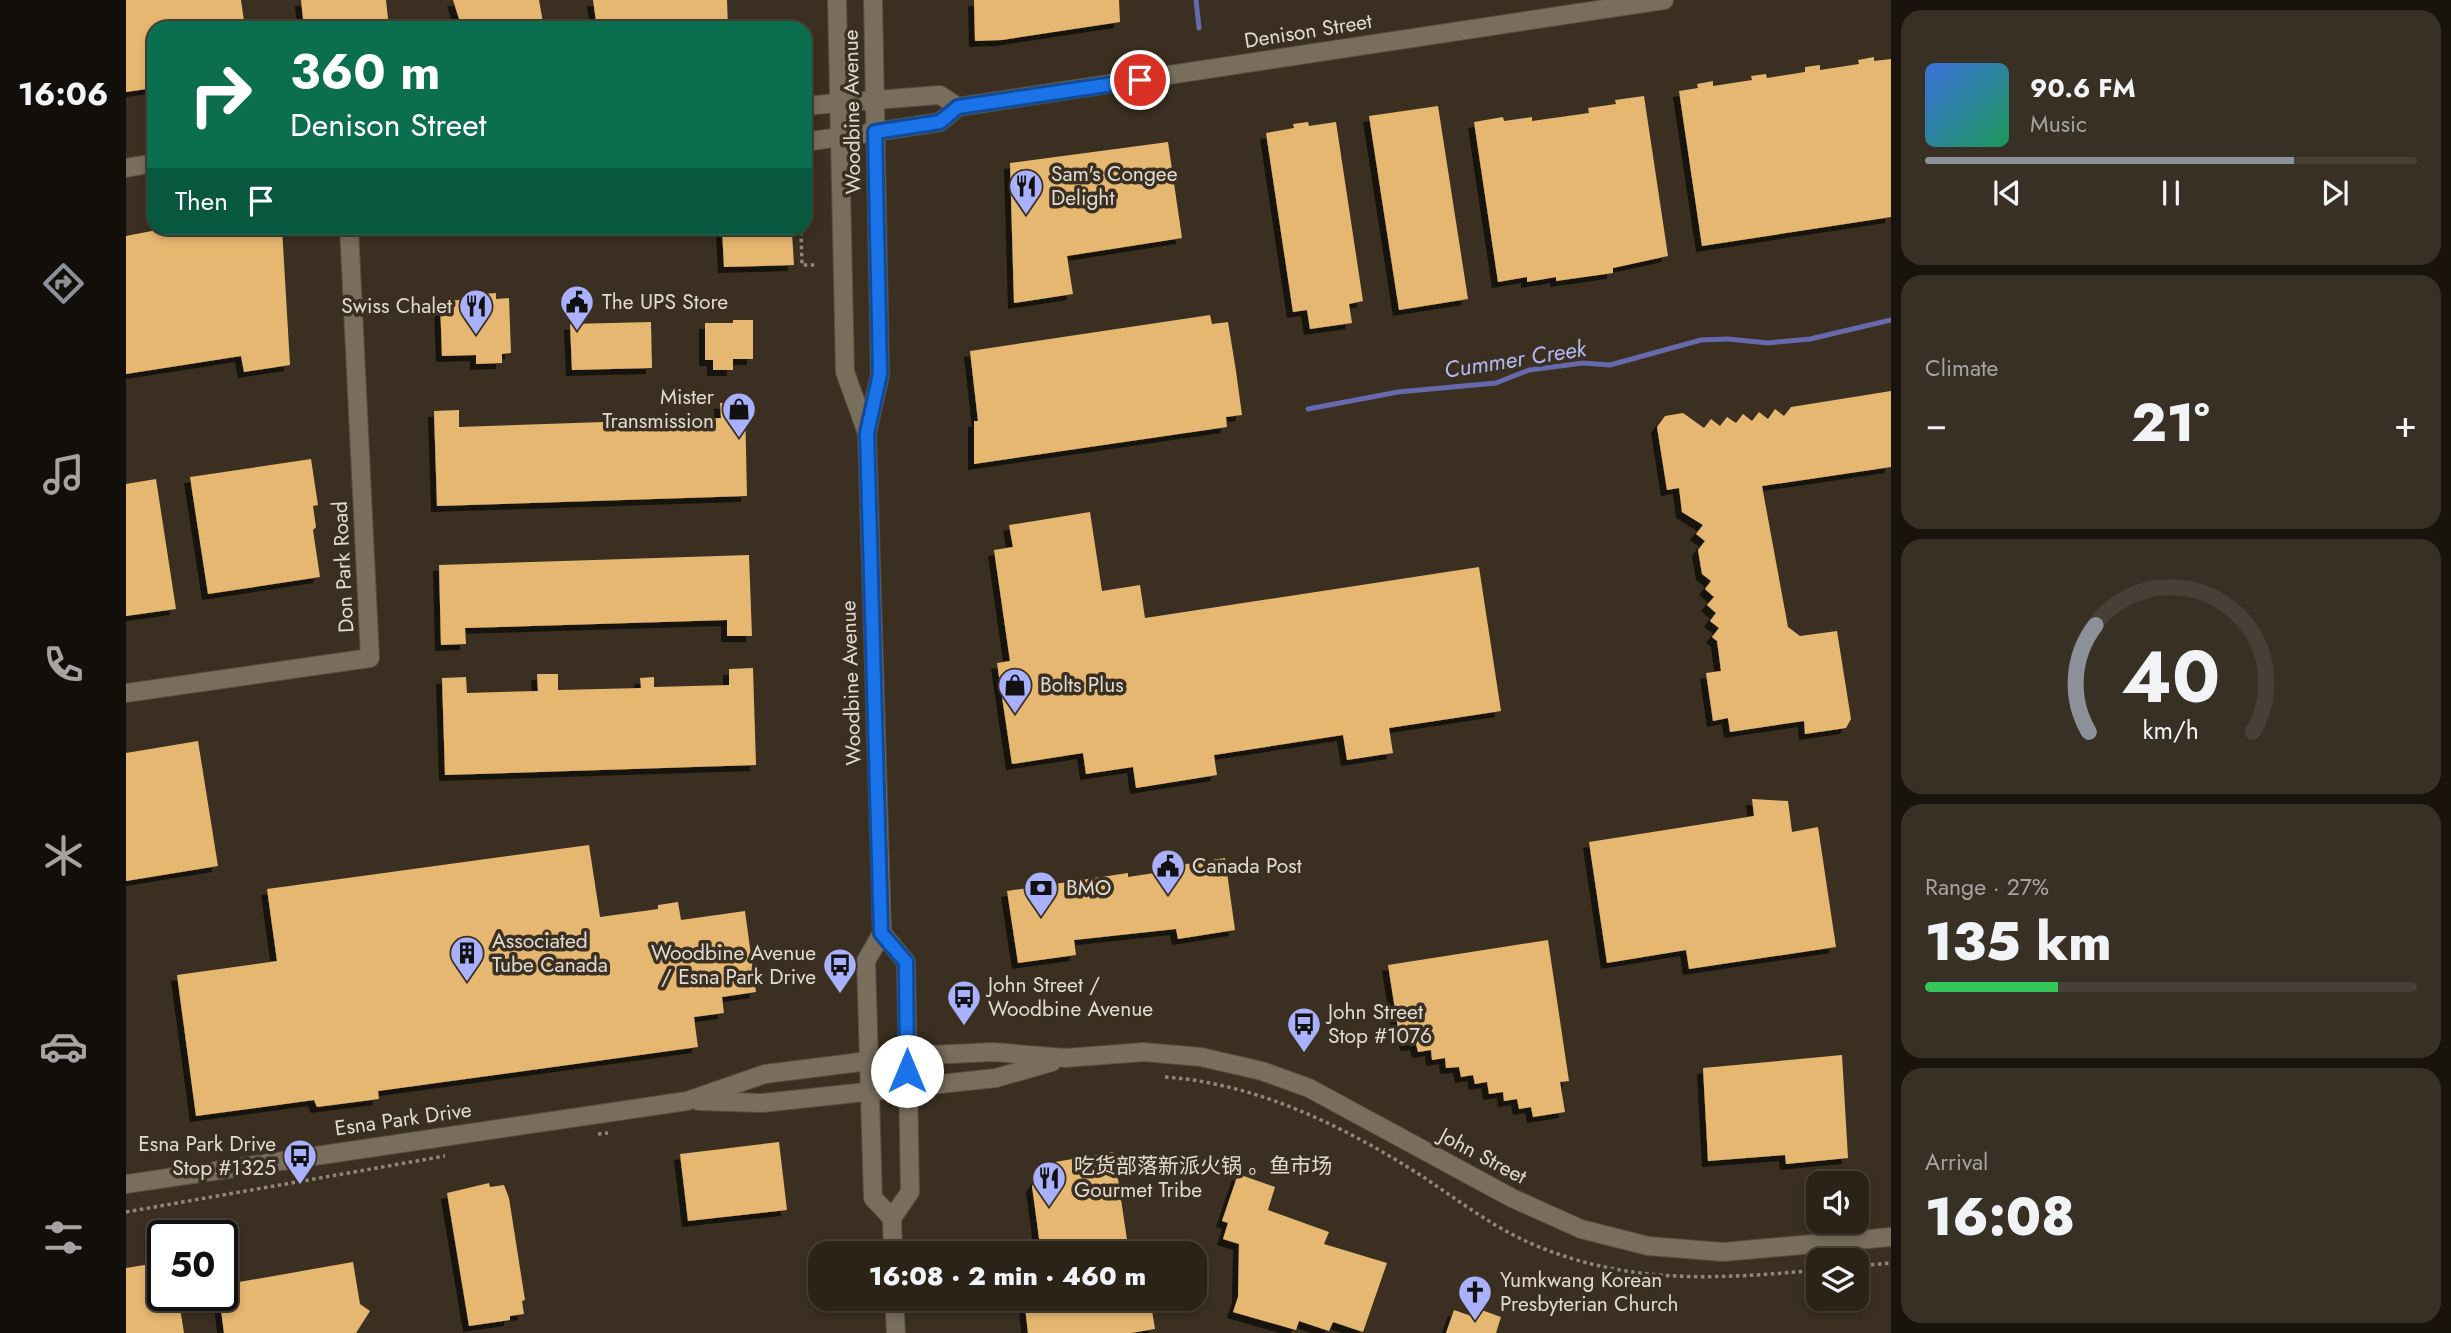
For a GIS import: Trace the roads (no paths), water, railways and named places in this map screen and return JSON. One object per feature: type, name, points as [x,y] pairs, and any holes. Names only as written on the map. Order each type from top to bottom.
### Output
[{"type":"main road","name":"Woodbine Avenue","points":[[837,0],[837,103],[845,372],[867,433]]},
{"type":"main road","name":"Woodbine Avenue","points":[[873,0],[880,374],[867,433],[881,933],[866,961],[867,1060],[873,1198],[892,1218]]},
{"type":"main road","name":"Denison Street","points":[[812,141],[940,122],[958,107],[1664,0]]},
{"type":"main road","name":"Denison Street","points":[[812,105],[940,95],[958,107]]},
{"type":"main road","points":[[126,168],[147,164]]},
{"type":"main road","name":"Don Park Road","points":[[126,693],[370,659],[349,235]]},
{"type":"main road","points":[[881,933],[906,962],[910,1192],[892,1218],[893,1241]]},
{"type":"main road","name":"John Street","points":[[867,1060],[993,1052],[1065,1058],[1144,1052],[1201,1057],[1262,1071],[1309,1088],[1512,1198],[1581,1230],[1648,1246],[1723,1252],[1891,1237]]},
{"type":"main road","name":"John Street","points":[[869,1090],[996,1078],[1065,1058]]},
{"type":"main road","name":"Esna Park Drive","points":[[687,1101],[765,1074],[867,1060]]},
{"type":"main road","name":"Esna Park Drive","points":[[126,1184],[687,1101],[762,1103],[869,1090]]},
{"type":"main road","points":[[895,1311],[896,1333]]},
{"type":"waterway","name":"Cummer Creek","points":[[1196,0],[1199,28]]},
{"type":"waterway","name":"Cummer Creek","points":[[1308,409],[1398,392],[1496,383],[1529,370],[1583,363],[1610,365],[1701,340],[1728,339],[1768,343],[1810,339],[1891,320]]},
{"type":"place","name":"Sam's Congee Delight","points":[[1026,216]]},
{"type":"place","name":"The UPS Store","points":[[577,332]]},
{"type":"place","name":"Swiss Chalet","points":[[476,336]]},
{"type":"place","name":"Mister Transmission","points":[[739,439]]},
{"type":"place","name":"Bolts Plus","points":[[1015,715]]},
{"type":"place","name":"Canada Post","points":[[1168,896]]},
{"type":"place","name":"BMO","points":[[1041,918]]},
{"type":"place","name":"Associated Tube Canada","points":[[467,983]]},
{"type":"place","name":"Woodbine Avenue / Esna Park Drive","points":[[840,995]]},
{"type":"place","name":"John Street / Woodbine Avenue","points":[[964,1027]]},
{"type":"place","name":"John Street Stop #1076","points":[[1304,1054]]},
{"type":"place","name":"Esna Park Drive Stop #1325","points":[[300,1186]]},
{"type":"place","name":"吃货部落新派火锅 。鱼市场 Gourmet Tribe","points":[[1049,1208]]},
{"type":"place","name":"Yumkwang Korean Presbyterian Church","points":[[1475,1322]]}]
